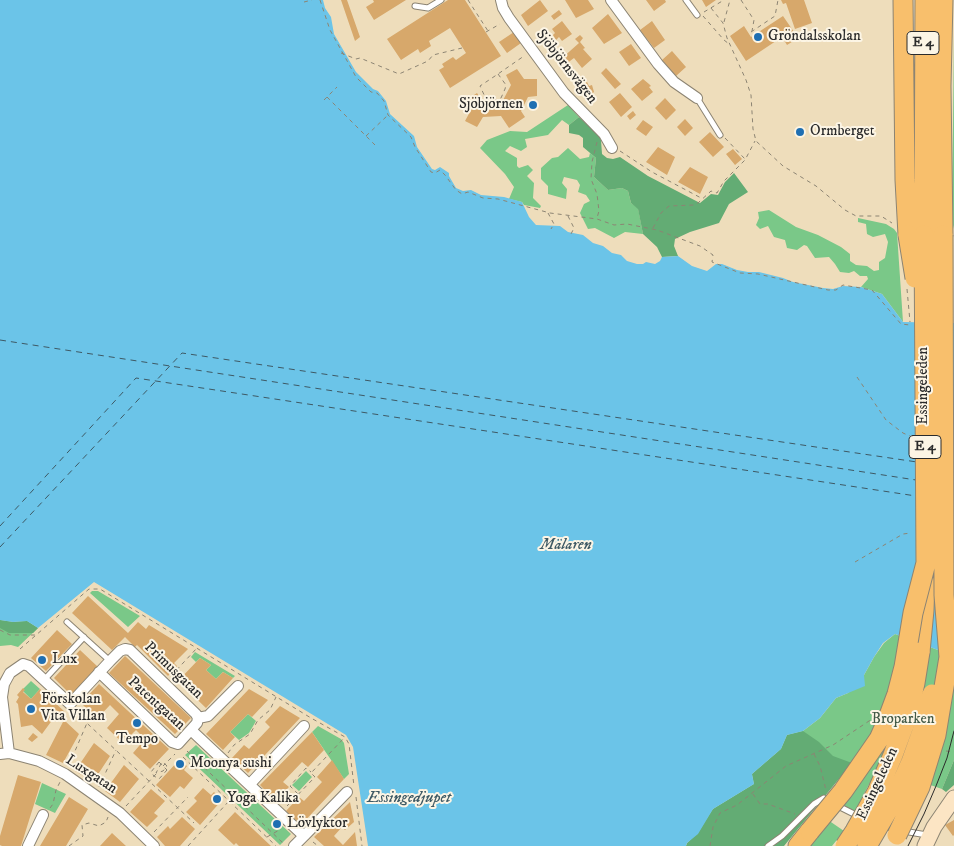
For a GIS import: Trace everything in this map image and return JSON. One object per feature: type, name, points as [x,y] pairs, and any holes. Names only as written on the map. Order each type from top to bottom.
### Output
[{"type":"highway","points":[[903,0],[905,180],[908,231]]},
{"type":"highway","name":"Essingeleden","points":[[867,846],[894,800],[911,762],[924,723],[939,655],[944,595],[943,235],[924,0]]},
{"type":"highway","points":[[944,0],[954,11]]},
{"type":"highway","name":"Essingeleden","points":[[845,846],[877,792],[893,756],[907,717],[920,652],[926,563],[915,329],[908,231],[944,0]]},
{"type":"highway","points":[[943,340],[954,265]]},
{"type":"highway","points":[[798,846],[806,824],[843,791],[879,739],[887,722],[904,667],[913,613],[926,563]]},
{"type":"highway","points":[[891,836],[920,787],[936,735],[949,657],[944,595]]},
{"type":"street","name":"Sjöbjörnsvägen","points":[[501,0],[509,18],[564,93],[604,134],[612,148]]},
{"type":"street","points":[[611,0],[658,64],[674,82],[697,98]]},
{"type":"street","name":"Primusgatan","points":[[5,753],[2,697],[4,684],[10,673],[23,664],[29,666],[70,704],[99,672],[120,651],[125,649],[130,650],[196,714],[198,718],[197,723],[191,730]]},
{"type":"street","name":"Patentgatan","points":[[99,672],[172,742],[178,744],[191,730]]},
{"type":"street","name":"Primusgatan","points":[[198,718],[208,716],[238,686]]},
{"type":"street","points":[[246,786],[304,726]]},
{"type":"street","points":[[191,730],[246,786],[306,837]]},
{"type":"street","name":"Luxgatan","points":[[5,753],[39,761],[120,813],[154,846]]},
{"type":"street","points":[[289,845],[306,837],[347,792]]},
{"type":"street","points":[[928,841],[954,798]]},
{"type":"street","points":[[28,846],[46,813]]},
{"type":"lane","points":[[415,6],[428,8],[440,0]]},
{"type":"lane","points":[[686,0],[699,14]]},
{"type":"lane","points":[[697,98],[720,135]]},
{"type":"lane","points":[[67,622],[110,661]]},
{"type":"lane","points":[[44,680],[84,637]]},
{"type":"lane","points":[[902,723],[909,728]]},
{"type":"lane","points":[[916,734],[922,739]]},
{"type":"lane","points":[[928,841],[894,829],[936,750],[929,745]]},
{"type":"lane","points":[[768,846],[782,836],[806,824],[814,804],[824,798],[852,814],[868,820]]},
{"type":"lane","points":[[877,823],[891,836]]},
{"type":"path","points":[[304,2],[312,0]]},
{"type":"path","points":[[320,0],[330,30],[341,53],[356,77],[371,92],[377,94],[384,101],[388,115],[411,137],[431,172],[435,173],[440,170],[456,190],[462,194],[468,192],[483,198],[498,199],[527,208],[597,219],[614,225],[627,224],[652,229],[700,246],[713,256],[712,262],[740,273],[782,278],[793,283],[828,290],[836,290],[843,285],[872,290],[901,324],[915,329]]},
{"type":"path","points":[[468,0],[487,32],[509,18]]},
{"type":"path","points":[[705,11],[724,0]]},
{"type":"path","points":[[723,23],[730,0]]},
{"type":"path","points":[[741,0],[754,20],[751,32],[775,16],[778,0]]},
{"type":"path","points":[[711,8],[723,23],[730,45],[746,80],[751,95],[752,129],[756,140],[783,166],[816,186],[845,210],[856,216],[881,216],[908,231]]},
{"type":"path","points":[[699,14],[730,45]]},
{"type":"path","points":[[341,53],[356,59],[360,58],[399,74],[428,61],[433,55],[462,48]]},
{"type":"path","points":[[498,74],[506,85],[501,98],[497,100],[486,99],[480,86],[533,50]]},
{"type":"path","points":[[324,100],[337,87]]},
{"type":"path","points":[[327,97],[374,145]]},
{"type":"path","points":[[366,136],[388,115]]},
{"type":"path","points":[[720,135],[745,160]]},
{"type":"path","points":[[597,219],[597,194],[590,179],[598,140]]},
{"type":"path","points":[[652,229],[661,213],[669,206],[694,205],[711,192],[718,193],[724,181],[745,160],[756,140]]},
{"type":"path","points":[[612,148],[624,153],[652,172],[704,199]]},
{"type":"path","points":[[548,212],[554,224],[552,229]]},
{"type":"path","points":[[568,215],[574,228],[570,236]]},
{"type":"path","points":[[907,288],[915,329]]},
{"type":"path","points":[[857,377],[886,420],[903,434],[912,438],[913,430]]},
{"type":"path","points":[[855,562],[903,534],[912,533]]},
{"type":"path","points":[[20,649],[89,588],[100,589],[345,737],[349,744],[362,846]]},
{"type":"path","points":[[0,630],[10,635],[36,635]]},
{"type":"path","points":[[168,680],[197,648]]},
{"type":"path","points":[[226,756],[234,745],[250,734],[258,720],[270,710],[276,697]]},
{"type":"path","points":[[72,710],[194,823]]},
{"type":"path","points":[[710,846],[713,827],[720,814],[737,805],[786,766],[833,745],[873,718]]},
{"type":"path","points":[[46,813],[53,804],[56,790],[87,722]]},
{"type":"path","points":[[311,773],[345,737]]},
{"type":"path","points":[[98,788],[116,749]]},
{"type":"path","points":[[163,766],[177,751]]},
{"type":"path","points":[[187,752],[273,833],[289,845]]},
{"type":"path","points":[[814,753],[820,766],[827,792],[824,798]]},
{"type":"path","points":[[183,756],[276,846]]},
{"type":"path","points":[[159,762],[163,766],[167,770],[159,779],[151,772],[159,762]]},
{"type":"path","points":[[123,809],[150,781],[162,762],[165,764]]},
{"type":"path","points":[[155,774],[163,770],[167,766],[165,764]]},
{"type":"path","points":[[194,768],[216,764]]},
{"type":"path","points":[[275,802],[306,768],[316,777],[283,810]]},
{"type":"path","points":[[188,846],[234,796],[246,786]]},
{"type":"path","points":[[290,786],[299,794]]},
{"type":"path","points":[[752,793],[760,804],[780,808],[806,824]]},
{"type":"path","points":[[152,834],[188,796]]},
{"type":"path","points":[[70,846],[83,836],[82,826],[89,823],[98,826],[106,822],[110,814]]},
{"type":"path","points":[[267,837],[284,828]]},
{"type":"path","points":[[306,837],[318,846]]},
{"type":"green space","points":[[954,33],[954,225],[953,229],[952,221]]},
{"type":"green space","points":[[568,105],[579,117],[569,125],[562,120],[548,135],[525,139],[527,147],[521,151],[510,146],[505,151],[517,158],[517,166],[519,168],[528,165],[533,170],[527,176],[534,183],[533,198],[541,206],[540,208],[524,205],[522,202],[509,199],[514,187],[505,174],[480,148],[487,140],[510,131],[527,132]]},
{"type":"green space","points":[[579,117],[597,133],[601,140],[602,154],[607,158],[620,157],[648,176],[700,203],[711,194],[718,195],[725,182],[734,173],[748,192],[729,204],[719,223],[675,239],[674,246],[678,256],[662,257],[657,247],[643,234],[638,209],[631,203],[628,191],[622,188],[608,190],[594,177],[596,158],[583,147],[583,138],[569,133],[569,125]]},
{"type":"green space","points":[[568,148],[580,159],[589,157],[590,153],[596,158],[594,177],[608,190],[622,188],[628,191],[631,203],[638,208],[643,234],[625,232],[614,238],[595,228],[588,229],[580,213],[584,204],[590,201],[586,195],[578,192],[580,185],[577,180],[564,177],[562,183],[567,189],[566,199],[548,194],[548,186],[541,179],[541,168]]},
{"type":"green space","points":[[769,210],[796,227],[818,235],[841,247],[850,254],[850,261],[856,265],[867,266],[874,271],[879,270],[879,262],[885,258],[888,242],[885,234],[873,237],[867,234],[866,224],[858,222],[858,218],[886,224],[894,229],[897,233],[903,322],[882,294],[861,287],[868,279],[867,276],[860,276],[854,271],[849,273],[840,272],[829,257],[815,258],[807,246],[804,245],[797,250],[787,248],[785,240],[774,237],[768,226],[760,229],[756,225],[759,218],[758,212]]},
{"type":"green space","points":[[98,591],[140,616],[128,627],[90,593]]},
{"type":"green space","points":[[0,620],[13,622],[27,621],[38,628],[18,647],[11,645],[0,646]]},
{"type":"green space","points":[[0,620],[13,622],[27,621],[38,628],[33,633],[9,633],[0,628]]},
{"type":"green space","name":"Broparken","points":[[895,634],[954,656],[954,760],[942,789],[878,767],[854,813],[841,805],[852,763],[686,846],[713,809],[754,784],[752,774],[781,749],[787,735],[803,731],[820,718],[836,698],[848,693],[864,675],[884,643]]},
{"type":"green space","points":[[195,652],[235,676],[233,678],[223,672],[216,679],[206,670],[211,665],[200,658],[196,662],[191,657]]},
{"type":"green space","points":[[31,681],[40,689],[31,699],[22,690]]},
{"type":"green space","points":[[248,714],[256,721],[249,733],[239,740],[230,732]]},
{"type":"green space","points":[[318,726],[341,739],[344,743],[349,774],[344,779],[312,732]]},
{"type":"green space","points":[[803,731],[819,742],[833,756],[852,763],[784,846],[686,846],[698,833],[713,809],[754,784],[752,774],[781,749],[787,735]]},
{"type":"green space","points":[[196,745],[291,834],[280,845],[185,755]]},
{"type":"green space","points":[[954,760],[954,785],[946,792],[942,789]]},
{"type":"green space","points":[[306,771],[312,777],[299,791],[292,785]]},
{"type":"green space","points":[[42,783],[66,794],[55,813],[35,804]]},
{"type":"green space","points":[[828,820],[844,831],[832,846],[805,846]]},
{"type":"water","name":"Mälaren","points":[[0,0],[323,0],[325,8],[331,17],[334,34],[356,72],[373,89],[378,91],[386,101],[390,114],[414,136],[417,147],[432,169],[435,170],[440,167],[449,173],[456,188],[463,191],[471,190],[481,195],[504,197],[522,202],[529,217],[536,225],[560,226],[568,232],[583,235],[593,243],[603,246],[612,253],[621,255],[627,261],[637,264],[646,262],[655,264],[662,257],[678,256],[692,266],[707,271],[716,264],[722,264],[737,270],[759,272],[823,288],[861,287],[882,294],[903,322],[954,323],[954,656],[895,634],[883,643],[874,657],[864,675],[865,686],[836,698],[820,718],[803,731],[787,735],[781,749],[752,774],[754,784],[713,809],[698,834],[686,846],[368,846],[353,747],[346,735],[94,582],[38,628],[27,621],[13,622],[0,620]]},
{"type":"building","points":[[341,0],[347,0],[360,37],[355,41]]},
{"type":"building","points":[[373,0],[406,0],[374,20],[366,7],[374,2]]},
{"type":"building","points":[[448,0],[465,0],[501,56],[450,88],[439,70],[444,67],[442,64],[453,57],[456,60],[466,53],[450,28],[429,41],[431,46],[420,53],[418,49],[401,60],[387,39]]},
{"type":"building","points":[[540,0],[548,11],[528,26],[521,15]]},
{"type":"building","points":[[565,0],[588,0],[594,9],[576,18]]},
{"type":"building","points":[[646,0],[665,0],[666,2],[654,11]]},
{"type":"building","points":[[702,0],[716,0],[706,7]]},
{"type":"building","points":[[781,0],[804,0],[812,23],[795,29],[786,3],[783,4]]},
{"type":"building","points":[[559,10],[562,14],[554,20],[551,16]]},
{"type":"building","points":[[608,14],[622,33],[604,44],[592,28]]},
{"type":"building","points":[[783,16],[794,32],[791,34],[795,40],[787,45],[782,37],[746,61],[730,36],[744,26],[751,37]]},
{"type":"building","points":[[562,21],[572,34],[562,41],[559,37],[556,40],[552,29]]},
{"type":"building","points":[[652,21],[665,40],[654,48],[640,30]]},
{"type":"building","points":[[514,32],[521,43],[507,53],[499,42]]},
{"type":"building","points":[[580,35],[583,38],[580,42],[585,48],[583,49],[592,59],[582,68],[574,58],[566,64],[561,59],[579,43],[575,39]]},
{"type":"building","points":[[631,44],[641,58],[629,66],[619,52]]},
{"type":"building","points":[[672,51],[686,67],[676,76],[662,60]]},
{"type":"building","points":[[606,68],[621,84],[615,89],[601,73]]},
{"type":"building","points":[[517,69],[524,79],[537,79],[537,96],[528,97],[521,111],[525,117],[509,128],[501,116],[483,117],[477,127],[465,121],[471,110],[465,101],[477,93],[484,104],[501,104],[511,85],[506,75]]},
{"type":"building","points":[[643,79],[651,86],[649,87],[653,92],[642,101],[631,89]]},
{"type":"building","points":[[587,82],[589,86],[592,85],[594,92],[585,99],[577,88]]},
{"type":"building","points":[[620,93],[632,107],[621,117],[609,102]]},
{"type":"building","points":[[665,98],[676,110],[666,120],[655,108]]},
{"type":"building","points":[[633,111],[636,115],[630,120],[627,116]]},
{"type":"building","points":[[685,119],[693,128],[685,136],[677,127]]},
{"type":"building","points":[[643,120],[653,127],[646,136],[636,129]]},
{"type":"building","points":[[710,132],[724,147],[713,157],[699,142]]},
{"type":"building","points":[[658,147],[675,157],[667,175],[646,162]]},
{"type":"building","points":[[733,149],[742,159],[735,165],[726,154]]},
{"type":"building","points":[[690,167],[708,177],[700,194],[678,182]]},
{"type":"building","points":[[88,596],[128,633],[138,622],[146,629],[149,625],[188,649],[174,663],[177,666],[168,676],[137,645],[135,647],[125,637],[112,650],[72,613]]},
{"type":"building","points":[[57,630],[72,644],[46,671],[31,658]]},
{"type":"building","points":[[80,650],[98,667],[71,695],[54,678]]},
{"type":"building","points":[[125,656],[191,718],[175,734],[109,673]]},
{"type":"building","points":[[200,658],[211,665],[206,670],[216,679],[223,672],[233,678],[206,708],[178,681]]},
{"type":"building","points":[[99,684],[169,749],[150,769],[133,753],[145,739],[136,730],[123,743],[107,728],[119,714],[110,705],[97,719],[81,703]]},
{"type":"building","points":[[23,688],[25,690],[23,692],[31,699],[40,689],[65,712],[56,722],[53,719],[42,734],[32,725],[21,727],[18,704],[16,702],[19,697],[17,695]]},
{"type":"building","points":[[249,689],[268,700],[252,717],[248,714],[230,732],[235,737],[223,750],[206,734]]},
{"type":"building","points":[[280,706],[300,718],[248,773],[232,758],[244,745],[249,749],[270,727],[265,722]]},
{"type":"building","points":[[64,720],[79,734],[63,763],[46,755]]},
{"type":"building","points":[[312,732],[324,750],[308,767],[302,762],[283,782],[289,787],[275,801],[260,785]]},
{"type":"building","points":[[33,733],[38,737],[32,742],[28,739]]},
{"type":"building","points":[[94,743],[110,756],[93,782],[75,771]]},
{"type":"building","points":[[179,760],[187,766],[184,770],[193,778],[184,789],[180,786],[170,797],[156,785]]},
{"type":"building","points":[[332,760],[344,779],[301,825],[286,811],[299,797],[304,801],[322,782],[317,777]]},
{"type":"building","points":[[124,765],[139,779],[120,802],[105,791]]},
{"type":"building","points":[[18,775],[41,782],[21,846],[2,846],[0,845],[0,836]]},
{"type":"building","points":[[203,788],[211,795],[214,792],[222,800],[200,825],[186,812],[197,801],[194,798]]},
{"type":"building","points":[[151,789],[165,801],[154,813],[158,816],[147,827],[130,812]]},
{"type":"building","points":[[69,797],[88,809],[66,846],[40,846]]},
{"type":"building","points":[[350,802],[354,822],[345,830],[342,827],[334,836],[343,845],[355,832],[357,846],[324,846],[314,837]]},
{"type":"building","points":[[235,812],[271,846],[239,846],[236,843],[234,845],[218,830]]},
{"type":"building","points":[[182,817],[195,829],[180,846],[165,846],[157,837],[168,826],[170,829]]},
{"type":"building","points":[[954,820],[954,835],[953,836],[945,825]]},
{"type":"building","points":[[112,833],[126,846],[100,846]]},
{"type":"ferry route","points":[[0,340],[916,480]]},
{"type":"ferry route","points":[[0,547],[182,353],[917,462]]},
{"type":"ferry route","points":[[0,526],[136,378],[916,496]]},
{"type":"tram line","points":[[908,846],[936,786],[947,758],[954,731]]},
{"type":"place","name":"Gröndalsskolan","points":[[758,37]]},
{"type":"place","name":"Sjöbjörnen","points":[[533,105]]},
{"type":"place","name":"Ormberget","points":[[800,132]]},
{"type":"place","name":"Lux","points":[[42,660]]},
{"type":"place","name":"Förskolan Vita Villan","points":[[31,709]]},
{"type":"place","name":"Tempo","points":[[137,723]]},
{"type":"place","name":"Moonya sushi","points":[[180,764]]},
{"type":"place","name":"Yoga Kalika","points":[[217,799]]},
{"type":"place","name":"Lövlyktor","points":[[277,824]]},
{"type":"water label","name":"Essingedjupet","points":[[409,799]]}]
